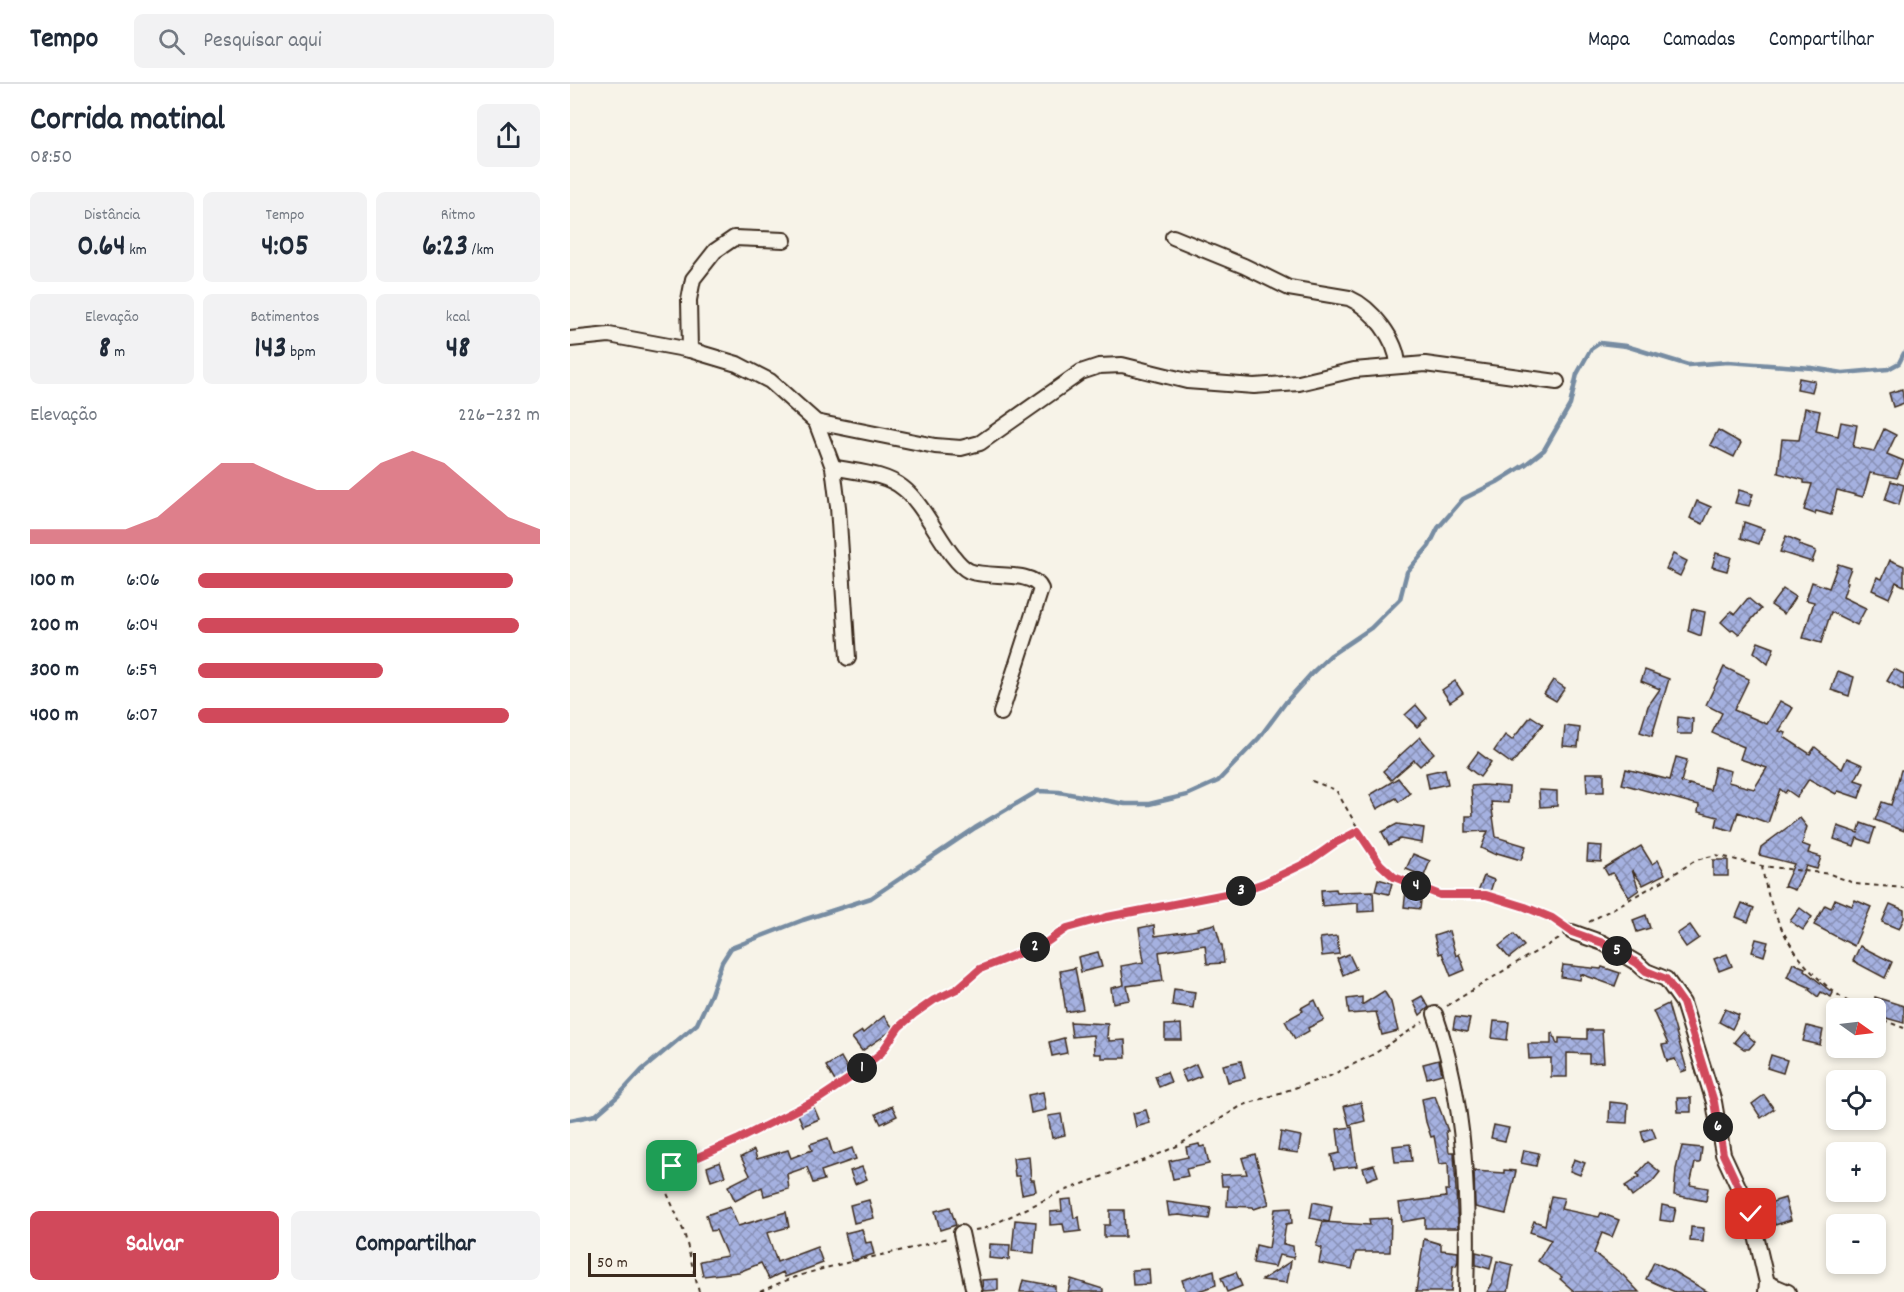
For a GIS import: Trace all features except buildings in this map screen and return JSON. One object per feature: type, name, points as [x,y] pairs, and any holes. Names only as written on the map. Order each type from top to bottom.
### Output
[{"type":"street","points":[[1173,237],[1244,266],[1289,288],[1349,298],[1359,302],[1371,312],[1391,340],[1398,365]]},
{"type":"street","points":[[690,350],[689,300],[693,279],[715,250],[734,238],[784,240]]},
{"type":"street","points":[[570,339],[609,335],[690,350],[737,364],[770,381],[816,422],[833,467],[838,507],[848,658]]},
{"type":"street","points":[[816,422],[935,446],[961,448],[980,443],[1081,372],[1099,366],[1122,365],[1187,381],[1254,387],[1299,383],[1354,370],[1425,364],[1557,382]]},
{"type":"street","points":[[833,467],[884,478],[904,488],[923,510],[954,558],[967,570],[1031,578],[1038,582],[1041,589],[1000,713]]},
{"type":"street","points":[[1572,932],[1603,943],[1646,971],[1666,979],[1683,1003],[1714,1102],[1723,1154],[1751,1214],[1767,1287],[1788,1292]]},
{"type":"street","points":[[1435,1014],[1446,1044],[1456,1090],[1466,1206],[1466,1292]]},
{"type":"street","points":[[961,1233],[974,1292]]},
{"type":"path","points":[[1312,781],[1336,790],[1358,831],[1380,864],[1394,877],[1440,895],[1486,895],[1505,900],[1552,918],[1572,932]]},
{"type":"path","points":[[699,1292],[684,1232],[663,1184],[655,1173],[737,1140],[820,1098],[881,1053],[899,1027],[914,1014],[934,1000],[957,989],[980,969],[1047,942],[1067,928],[1107,917],[1241,891],[1264,883],[1308,862],[1335,843],[1358,831]]},
{"type":"path","points":[[760,1292],[800,1276],[916,1248],[961,1233],[986,1228],[1059,1193],[1177,1146],[1241,1106],[1330,1076],[1374,1054],[1521,960],[1704,857],[1716,855],[1730,857],[1762,866],[1830,874],[1856,884],[1904,888]]},
{"type":"path","points":[[1762,866],[1772,910],[1791,944],[1826,986],[1843,998]]},
{"type":"path","points":[[1886,1021],[1904,1028]]},
{"type":"waterway","points":[[570,1120],[596,1115],[618,1096],[642,1070],[697,1024],[722,962],[731,948],[803,920],[871,898],[975,828],[1038,791],[1059,792],[1125,804],[1149,804],[1187,795],[1218,781],[1259,738],[1311,674],[1331,655],[1371,628],[1400,599],[1407,572],[1429,546],[1438,528],[1463,499],[1497,482],[1544,450],[1570,405],[1577,374],[1591,349],[1600,343],[1626,346],[1688,365],[1728,362],[1812,368],[1843,373],[1888,369],[1899,363],[1904,353]]},
{"type":"route","points":[[672,1166],[702,1156],[737,1140],[820,1098],[881,1053],[899,1027],[914,1014],[934,1000],[957,989],[980,969],[1047,942],[1067,928],[1107,917],[1241,891],[1264,883],[1308,862],[1335,843],[1358,831],[1380,864],[1394,877],[1440,895],[1486,895],[1525,907],[1552,918],[1572,932],[1603,943],[1646,971],[1666,979],[1683,1003],[1714,1102],[1723,1154],[1751,1214]]}]
